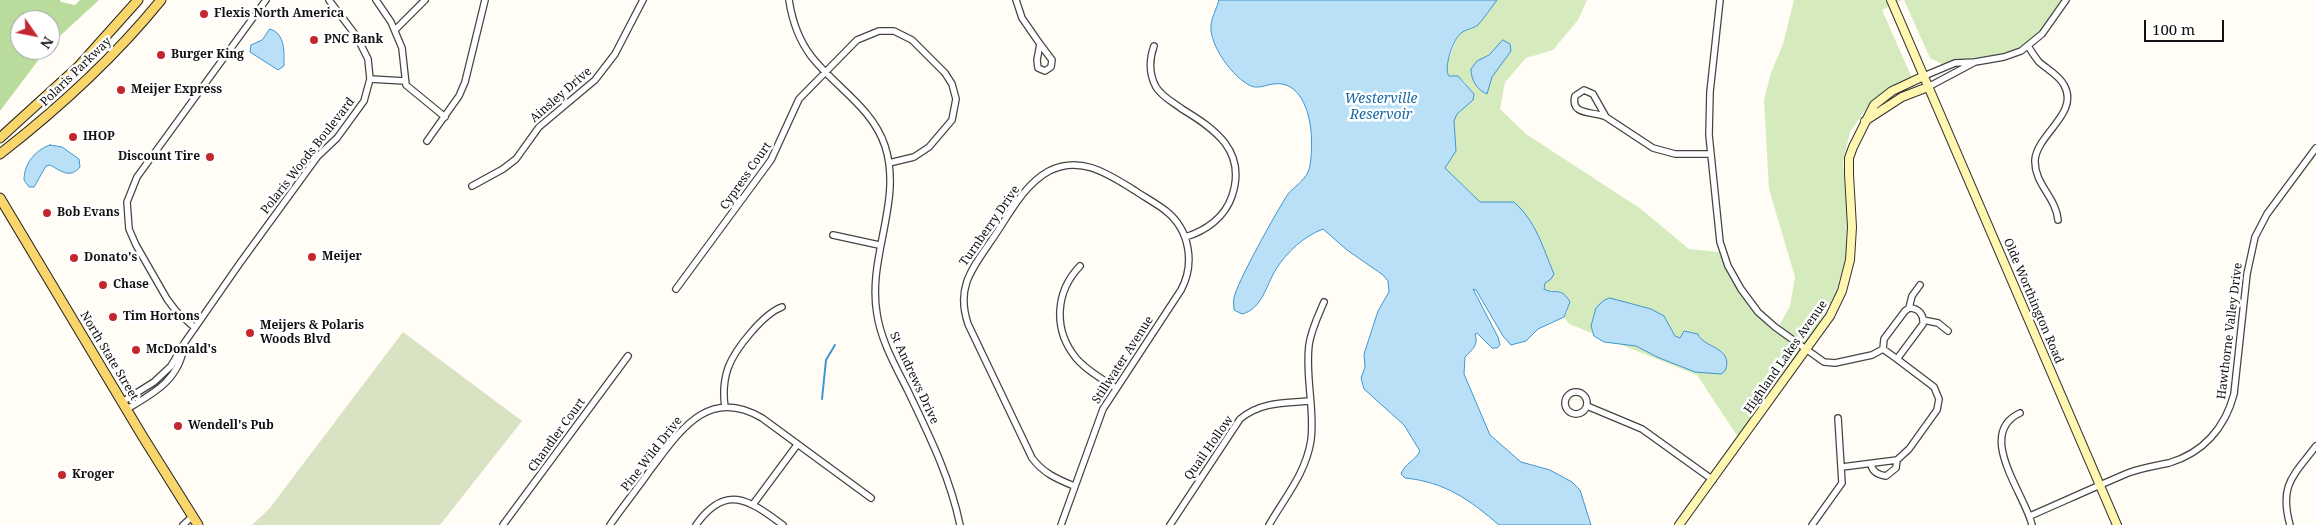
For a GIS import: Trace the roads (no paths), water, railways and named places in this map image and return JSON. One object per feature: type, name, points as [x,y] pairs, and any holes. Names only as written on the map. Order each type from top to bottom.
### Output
[{"type":"main road","name":"Polaris Parkway","points":[[0,138],[73,72],[138,0]]},
{"type":"main road","name":"Polaris Parkway","points":[[0,154],[36,126],[88,79],[144,22],[161,0]]},
{"type":"main road","name":"North State Street","points":[[0,198],[198,525]]},
{"type":"street","points":[[195,328],[174,308],[136,245],[129,229],[127,202],[137,177],[266,0]]},
{"type":"street","name":"Polaris Woods Boulevard","points":[[124,405],[165,373],[185,342],[318,156],[337,138],[360,107],[367,93],[370,67],[365,51],[348,23],[329,0]]},
{"type":"street","points":[[376,0],[395,30],[404,58],[405,81],[410,89],[445,117]]},
{"type":"street","points":[[395,30],[425,0]]},
{"type":"street","points":[[427,141],[459,96],[465,82],[484,0]]},
{"type":"street","name":"Ainsley Drive","points":[[472,186],[508,166],[539,127],[595,80],[615,54],[643,0]]},
{"type":"street","name":"St Andrews Drive","points":[[789,0],[794,22],[803,43],[813,58],[869,116],[881,136],[889,164],[890,190],[879,245],[875,281],[878,321],[887,348],[945,469],[960,525]]},
{"type":"street","points":[[1016,0],[1022,18],[1040,44]]},
{"type":"street","points":[[1720,0],[1710,92],[1710,154],[1720,242],[1728,266],[1741,289],[1758,312],[1806,351],[1824,362],[1835,363],[1872,355],[1883,349]]},
{"type":"street","name":"Olde Worthington Road","points":[[1892,0],[2117,525]]},
{"type":"street","points":[[1864,122],[1902,97],[1975,62],[2014,54],[2028,46],[2042,34],[2066,0]]},
{"type":"street","name":"Cypress Court","points":[[676,289],[771,160],[799,99],[857,40],[871,32],[886,30],[901,34],[912,40],[950,80],[956,104],[954,116],[948,127],[929,147],[918,155],[889,164]]},
{"type":"street","points":[[1154,46],[1150,68],[1156,88],[1167,99],[1219,134],[1230,150],[1235,169],[1234,191],[1224,212],[1205,229],[1185,237]]},
{"type":"street","points":[[2028,46],[2039,62],[2060,79],[2067,92],[2064,112],[2043,141],[2035,161],[2038,180],[2056,208],[2058,220]]},
{"type":"street","name":"Highland Lakes Avenue","points":[[1679,525],[1830,316],[1847,276],[1852,236],[1849,158],[1870,109],[1880,99],[1924,76],[1955,63],[1975,62]]},
{"type":"street","points":[[370,78],[405,81]]},
{"type":"street","points":[[1606,117],[1590,91],[1584,90],[1576,95],[1574,102],[1577,109],[1599,113],[1637,139],[1664,152],[1686,155],[1710,154]]},
{"type":"street","name":"Hawthorne Valley Drive","points":[[2030,516],[2140,469],[2181,459],[2202,447],[2218,430],[2228,412],[2234,394],[2247,274],[2255,237],[2267,214],[2316,148]]},
{"type":"street","name":"Turnberry Drive","points":[[1074,486],[1045,472],[1035,462],[1026,447],[968,324],[963,300],[968,277],[1033,183],[1048,172],[1062,166],[1085,165],[1107,173],[1166,212],[1178,224],[1185,237]]},
{"type":"street","points":[[833,235],[879,245]]},
{"type":"street","name":"Stillwater Avenue","points":[[1061,525],[1100,415],[1183,286],[1189,258],[1185,237]]},
{"type":"street","points":[[1080,266],[1070,278],[1062,298],[1059,312],[1062,331],[1076,358],[1098,377],[1116,388]]},
{"type":"street","points":[[1883,349],[1884,339],[1905,310],[1909,308],[1912,296],[1920,285]]},
{"type":"street","points":[[1269,525],[1298,479],[1306,461],[1312,430],[1309,344],[1324,302]]},
{"type":"street","points":[[725,407],[725,383],[732,361],[765,316],[782,307]]},
{"type":"street","points":[[1909,308],[1917,310],[1923,320],[1938,323],[1948,331]]},
{"type":"street","points":[[1897,359],[1921,326],[1923,320]]},
{"type":"street","name":"Polaris Woods Boulevard","points":[[124,405],[157,391],[167,383],[182,360],[185,342]]},
{"type":"street","points":[[1842,467],[1897,460],[1909,449],[1937,410],[1939,399],[1932,384],[1883,349]]},
{"type":"street","name":"Chandler Court","points":[[503,525],[628,356]]},
{"type":"street","name":"Quail Hollow","points":[[1170,525],[1240,420],[1252,411],[1265,405],[1310,401]]},
{"type":"street","points":[[1587,406],[1642,429],[1713,480]]},
{"type":"street","name":"Pine Wild Drive","points":[[610,525],[684,426],[700,414],[725,407],[743,409],[757,415],[871,498]]},
{"type":"street","points":[[2020,413],[2008,421],[2001,447],[2032,525]]},
{"type":"street","points":[[1812,525],[1840,487],[1842,467],[1838,418]]},
{"type":"street","points":[[754,504],[797,445]]},
{"type":"street","points":[[2290,525],[2284,502],[2286,488],[2316,447]]},
{"type":"street","points":[[1871,464],[1872,470],[1886,476],[1896,468],[1897,460]]},
{"type":"street","points":[[696,525],[702,517],[720,503],[739,500],[754,504],[783,525]]},
{"type":"street","points":[[183,525],[192,516]]},
{"type":"water","name":"Westerville Reservoir","points":[[1219,0],[1497,0],[1478,25],[1458,36],[1450,54],[1447,67],[1449,76],[1458,76],[1474,94],[1473,100],[1457,114],[1454,121],[1456,151],[1445,168],[1480,202],[1514,202],[1522,210],[1538,235],[1554,274],[1545,283],[1544,289],[1561,292],[1570,302],[1564,317],[1538,329],[1526,341],[1511,345],[1503,336],[1476,290],[1473,289],[1498,337],[1500,345],[1497,348],[1492,348],[1477,333],[1475,334],[1475,344],[1465,357],[1464,374],[1490,435],[1521,462],[1550,470],[1572,482],[1580,490],[1591,525],[1499,525],[1467,500],[1445,488],[1405,478],[1401,474],[1420,451],[1404,425],[1364,389],[1361,378],[1365,367],[1364,354],[1378,311],[1389,292],[1388,281],[1383,275],[1347,250],[1323,229],[1296,245],[1286,256],[1276,269],[1263,296],[1254,307],[1242,314],[1234,310],[1236,290],[1258,246],[1288,194],[1308,172],[1312,146],[1308,115],[1305,106],[1296,92],[1282,84],[1259,87],[1251,86],[1237,76],[1218,51],[1211,33],[1211,25]]},
{"type":"water","points":[[270,29],[279,35],[283,44],[284,66],[278,70],[250,52],[251,45],[262,40]]},
{"type":"water","points":[[1503,40],[1510,44],[1511,51],[1492,77],[1487,94],[1475,84],[1471,69],[1477,61],[1489,55]]},
{"type":"water","points":[[50,145],[62,147],[79,159],[80,167],[73,173],[65,173],[50,165],[46,166],[34,187],[29,187],[24,180],[28,163],[35,154]]},
{"type":"water","points":[[1610,298],[1651,309],[1664,316],[1675,336],[1680,338],[1684,331],[1698,334],[1705,342],[1722,352],[1727,363],[1725,371],[1721,374],[1695,372],[1657,357],[1636,346],[1604,342],[1594,336],[1591,326],[1596,308],[1603,301]]},
{"type":"waterway","points":[[822,399],[826,360],[835,345]]},
{"type":"place","name":"Flexis North America","points":[[204,14]]},
{"type":"place","name":"PNC Bank","points":[[314,40]]},
{"type":"place","name":"Burger King","points":[[161,55]]},
{"type":"place","name":"Meijer Express","points":[[121,90]]},
{"type":"place","name":"IHOP","points":[[73,137]]},
{"type":"place","name":"Discount Tire","points":[[210,157]]},
{"type":"place","name":"Bob Evans","points":[[47,213]]},
{"type":"place","name":"Meijer","points":[[312,257]]},
{"type":"place","name":"Donato's","points":[[74,258]]},
{"type":"place","name":"Chase","points":[[103,285]]},
{"type":"place","name":"Tim Hortons","points":[[113,317]]},
{"type":"place","name":"Meijers & Polaris Woods Blvd","points":[[250,333]]},
{"type":"place","name":"McDonald's","points":[[136,350]]},
{"type":"place","name":"Wendell's Pub","points":[[178,426]]},
{"type":"place","name":"Kroger","points":[[62,475]]}]
